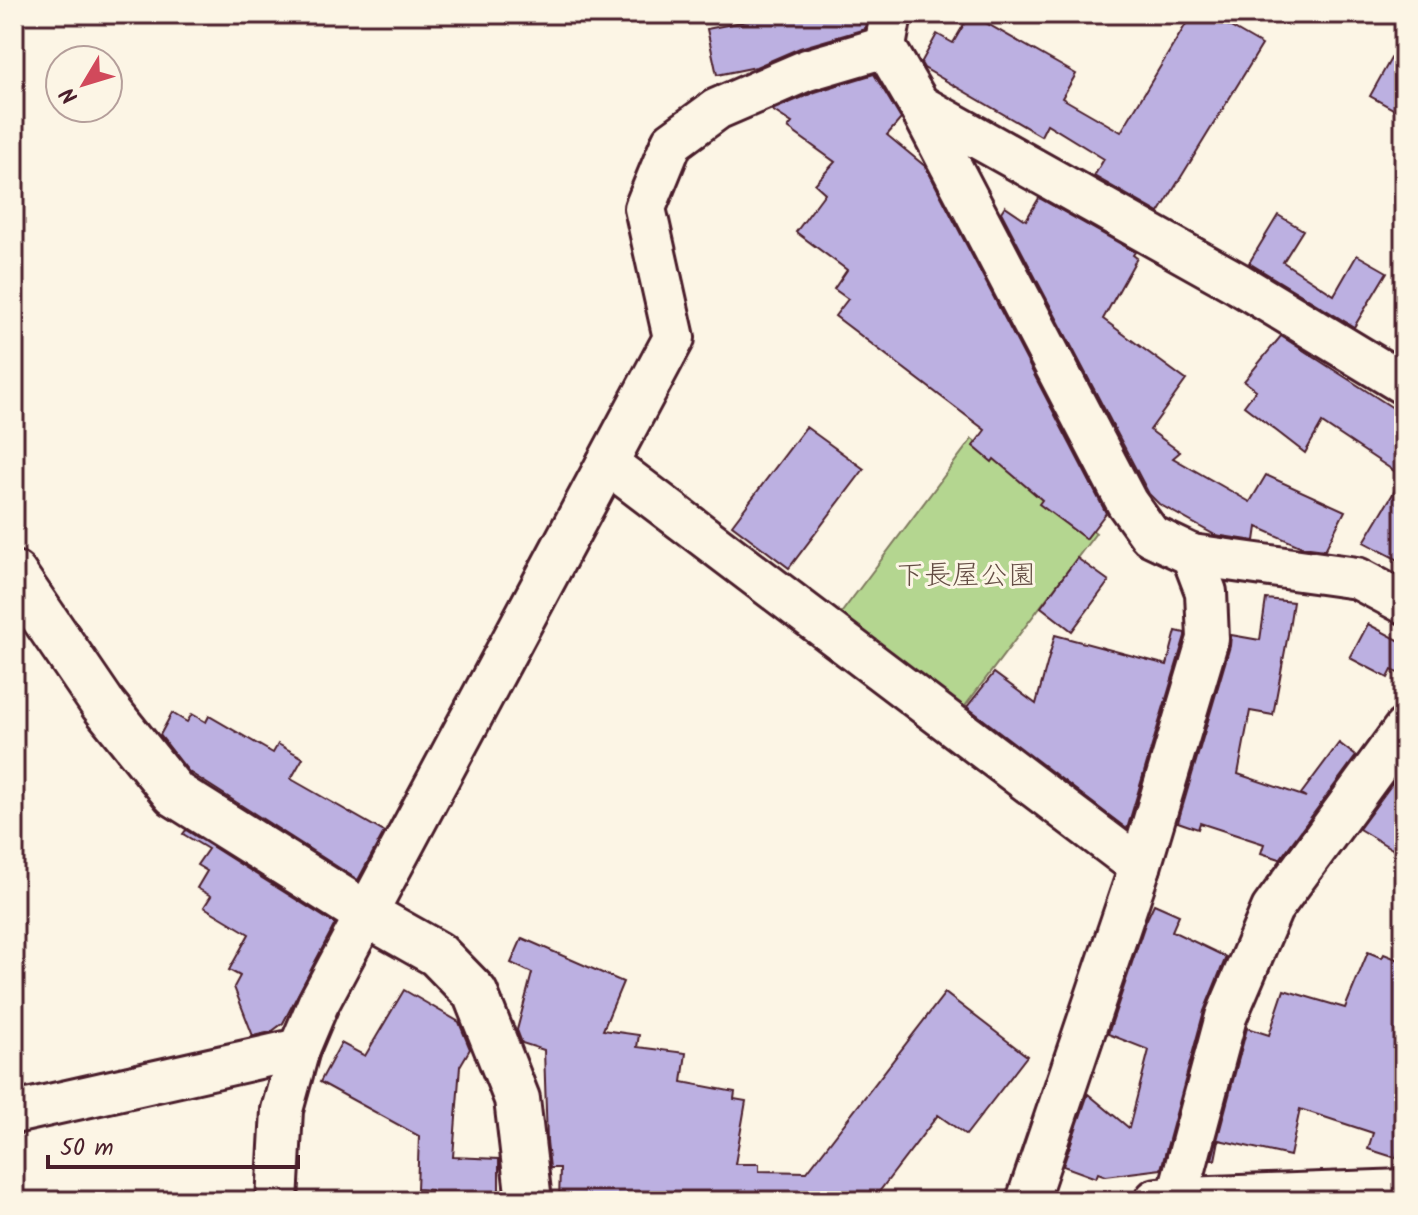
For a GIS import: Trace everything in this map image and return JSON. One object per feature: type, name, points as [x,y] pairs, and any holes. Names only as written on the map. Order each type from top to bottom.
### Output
[{"type":"main road","points":[[14,574],[102,703],[175,794],[366,914],[437,954],[475,993],[517,1099],[529,1201]]},
{"type":"main road","points":[[1167,1200],[1332,1197],[1404,1192]]},
{"type":"street","points":[[277,1201],[282,1110],[299,1049],[318,1004],[674,338],[645,208],[672,142],[717,109],[888,30],[919,105],[1127,503],[1150,535],[1192,555],[1357,578],[1404,603]]},
{"type":"street","points":[[919,105],[1239,284],[1404,384]]},
{"type":"street","points":[[607,463],[1140,867]]},
{"type":"street","points":[[1027,1201],[1140,867],[1208,639],[1206,592],[1192,555]]},
{"type":"street","points":[[1167,1200],[1226,1017],[1272,909],[1404,729]]},
{"type":"street","points":[[14,1113],[299,1049]]},
{"type":"green space","name":"下長屋公園","points":[[972,439],[1096,533],[959,714],[836,620]]},
{"type":"building","points":[[781,14],[856,14],[858,23],[866,20],[865,29],[800,48],[756,67],[717,75],[707,29]]},
{"type":"building","points":[[970,14],[1076,74],[1062,98],[1121,132],[1192,14],[1208,14],[1262,45],[1159,213],[1094,176],[1104,159],[1047,124],[1041,136],[924,68],[921,63],[937,34],[953,43]]},
{"type":"building","points":[[1404,35],[1404,115],[1370,96]]},
{"type":"building","points":[[874,74],[901,119],[887,135],[926,167],[1106,513],[1086,539],[1039,504],[1042,500],[994,459],[992,462],[973,446],[985,430],[835,316],[848,299],[834,289],[847,270],[796,232],[825,193],[815,184],[835,162],[788,128],[792,123],[772,110],[815,92]]},
{"type":"building","points":[[1039,198],[1135,252],[1133,255],[1137,258],[1103,319],[1186,380],[1150,430],[1180,452],[1173,458],[1250,502],[1266,475],[1345,511],[1325,550],[1302,547],[1257,527],[1255,541],[1215,535],[1159,504],[1149,494],[1001,212],[1005,206],[1026,220]]},
{"type":"building","points":[[1278,215],[1303,230],[1283,262],[1334,295],[1357,255],[1387,272],[1354,327],[1249,263]]},
{"type":"building","points":[[1281,336],[1404,415],[1404,563],[1364,542],[1403,477],[1322,423],[1305,453],[1244,406],[1256,390],[1244,381]]},
{"type":"building","points":[[806,427],[864,469],[789,568],[732,525]]},
{"type":"building","points":[[1077,558],[1109,581],[1072,631],[1041,607]]},
{"type":"building","points":[[1266,599],[1293,602],[1288,634],[1273,715],[1250,711],[1238,774],[1306,797],[1301,794],[1339,743],[1356,756],[1280,859],[1261,853],[1264,844],[1200,823],[1198,829],[1178,822],[1231,635],[1260,640]]},
{"type":"building","points":[[1368,624],[1404,643],[1404,676],[1392,670],[1388,678],[1350,658]]},
{"type":"building","points":[[1176,631],[1185,633],[1185,636],[1127,829],[967,707],[994,673],[1036,704],[1055,635],[1167,665]]},
{"type":"building","points":[[172,713],[187,722],[192,714],[206,722],[209,716],[273,753],[278,744],[303,758],[291,779],[384,832],[358,880],[189,772],[160,735]]},
{"type":"building","points":[[1392,784],[1404,791],[1404,856],[1359,829]]},
{"type":"building","points":[[186,830],[335,924],[283,1023],[271,1032],[253,1036],[234,987],[240,976],[229,970],[249,934],[204,907],[211,896],[197,888],[207,871],[197,865],[208,849],[183,834]]},
{"type":"building","points":[[1154,904],[1179,915],[1172,931],[1226,957],[1204,1011],[1161,1169],[1106,1176],[1098,1173],[1096,1178],[1063,1166],[1088,1094],[1129,1128],[1149,1050],[1108,1034]]},
{"type":"building","points":[[522,938],[623,982],[603,1030],[639,1035],[637,1047],[686,1053],[682,1082],[735,1092],[734,1099],[746,1101],[735,1164],[759,1164],[759,1171],[807,1172],[945,993],[1027,1056],[966,1135],[938,1115],[872,1201],[559,1201],[560,1168],[550,1168],[547,1141],[544,1050],[522,1043],[517,1030],[532,973],[511,963]]},
{"type":"building","points":[[1368,952],[1404,962],[1404,1130],[1396,1158],[1368,1149],[1373,1133],[1300,1109],[1290,1156],[1219,1140],[1215,1160],[1212,1159],[1247,1028],[1269,1035],[1284,990],[1345,1008]]},
{"type":"building","points":[[404,990],[459,1022],[470,1049],[460,1066],[453,1157],[499,1159],[499,1201],[430,1201],[431,1190],[417,1189],[419,1136],[320,1082],[341,1043],[365,1056]]}]
